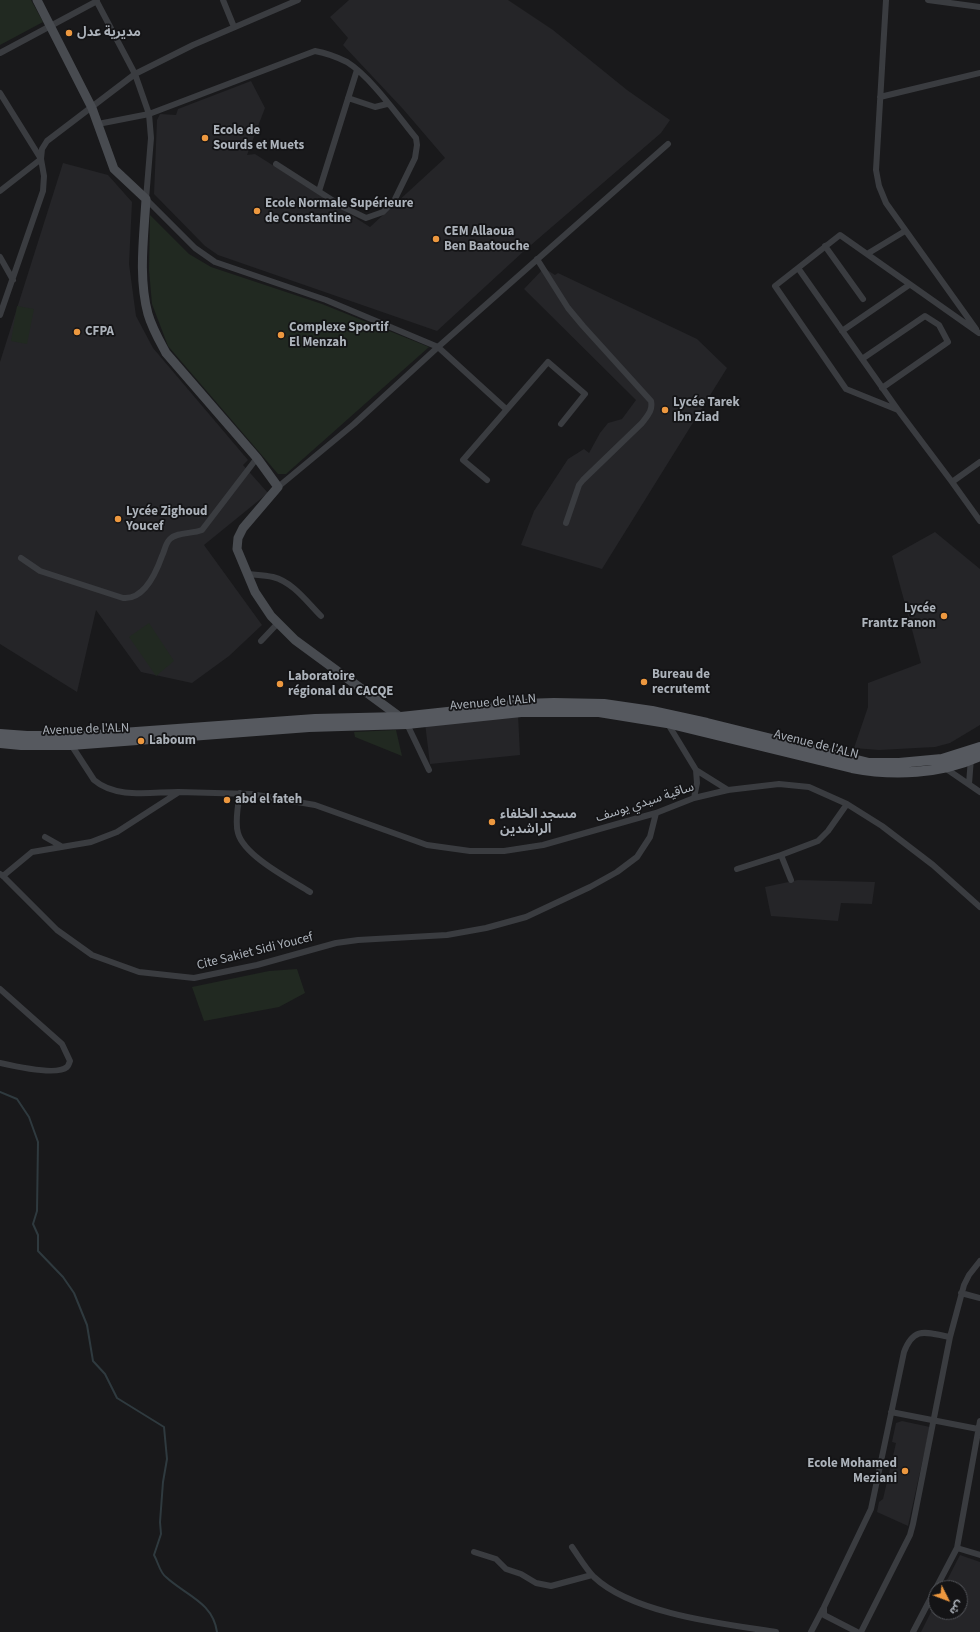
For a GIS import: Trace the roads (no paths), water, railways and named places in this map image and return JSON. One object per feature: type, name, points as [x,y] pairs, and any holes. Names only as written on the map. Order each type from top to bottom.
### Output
[{"type":"main road","points":[[37,0],[92,108],[114,169],[146,199],[143,263],[146,300],[152,326],[166,353],[256,458],[278,487],[243,528],[238,538],[237,549],[255,592],[271,616],[296,640],[323,662],[404,720]]},
{"type":"main road","points":[[0,734],[70,741],[314,719],[404,720],[522,704],[554,703],[604,704],[668,719],[707,723],[869,763],[943,763],[974,756],[980,747]]},
{"type":"main road","name":"Avenue de l'ALN","points":[[0,743],[21,745],[70,741]]},
{"type":"street","points":[[223,0],[234,27]]},
{"type":"street","points":[[0,315],[43,191],[44,176],[41,159],[42,149],[47,141],[135,74],[234,27],[298,0]]},
{"type":"street","points":[[886,0],[876,170],[879,186],[886,203],[980,334]]},
{"type":"street","points":[[928,0],[980,7]]},
{"type":"street","points":[[0,53],[97,1],[135,74],[149,114],[151,138],[146,199],[195,248],[215,262],[326,300],[438,347],[506,409]]},
{"type":"street","points":[[98,124],[149,114],[315,51],[327,53],[347,62],[363,74],[416,138],[417,145],[415,158],[394,201],[383,212],[366,218],[343,207],[276,164]]},
{"type":"street","points":[[319,191],[357,70]]},
{"type":"street","points":[[880,97],[980,73]]},
{"type":"street","points":[[0,93],[41,159]]},
{"type":"street","points":[[348,98],[375,107],[387,104]]},
{"type":"street","points":[[278,487],[354,424],[438,347],[668,144]]},
{"type":"street","points":[[0,191],[41,159]]},
{"type":"street","points":[[867,254],[905,230]]},
{"type":"street","points":[[898,410],[846,389],[775,286],[840,235],[980,334]]},
{"type":"street","points":[[825,246],[863,299]]},
{"type":"street","points":[[0,257],[12,280]]},
{"type":"street","points":[[537,259],[573,314],[651,401],[652,407],[650,414],[579,485],[566,523]]},
{"type":"street","points":[[798,268],[882,388],[980,521]]},
{"type":"street","points":[[842,331],[909,285]]},
{"type":"street","points":[[862,359],[925,316],[939,325],[948,342],[882,388]]},
{"type":"street","points":[[487,480],[463,460],[548,362],[585,394],[561,424]]},
{"type":"street","points":[[21,558],[40,571],[123,598],[135,596],[147,586],[162,556],[166,543],[174,536],[202,530],[256,458]]},
{"type":"street","points":[[952,482],[980,462]]},
{"type":"street","points":[[247,574],[273,577],[283,581],[293,587],[321,616]]},
{"type":"street","points":[[261,641],[278,623]]},
{"type":"street","points":[[668,719],[696,770],[697,783],[694,798]]},
{"type":"street","points":[[404,720],[429,770]]},
{"type":"street","name":"ساقية سيدي يوسف","points":[[70,741],[94,780],[114,791],[251,794],[315,805],[427,845],[470,851],[504,852],[543,845],[656,813],[694,798],[728,790],[779,784],[809,788],[847,804],[882,826],[933,865],[980,908]]},
{"type":"street","points":[[969,784],[974,756]]},
{"type":"street","points":[[943,763],[980,792]]},
{"type":"street","points":[[696,770],[728,790]]},
{"type":"street","points":[[2,875],[32,852],[60,846],[91,842],[117,832],[179,792]]},
{"type":"street","points":[[240,794],[238,833],[245,846],[269,867],[310,892]]},
{"type":"street","points":[[737,869],[781,856],[818,841],[828,831],[847,804]]},
{"type":"street","name":"Cite Sakiet Sidi Youcef","points":[[2,875],[58,930],[92,956],[139,972],[194,978],[257,965],[336,943],[447,935],[486,928],[526,917],[618,872],[637,857],[650,837],[656,813]]},
{"type":"street","points":[[45,837],[60,846]]},
{"type":"street","points":[[781,856],[790,880]]},
{"type":"street","points":[[0,989],[62,1044],[70,1061],[67,1067],[49,1071],[0,1063]]},
{"type":"street","points":[[860,1632],[910,1535],[950,1337],[961,1293],[969,1275],[980,1262]]},
{"type":"street","points":[[961,1293],[980,1298]]},
{"type":"street","points":[[811,1632],[871,1509],[904,1352],[908,1340],[916,1334],[925,1332],[950,1337]]},
{"type":"street","points":[[891,1412],[979,1431]]},
{"type":"street","points":[[912,1632],[957,1548],[980,1420]]},
{"type":"street","points":[[572,1547],[592,1574],[614,1591],[649,1606],[716,1623],[776,1632]]},
{"type":"street","points":[[957,1548],[980,1555]]},
{"type":"street","points":[[474,1552],[496,1559],[506,1569],[521,1574],[536,1583],[551,1586],[592,1574]]},
{"type":"street","points":[[824,1608],[824,1615],[857,1632]]},
{"type":"waterway","points":[[0,1092],[17,1099],[29,1117],[38,1142],[37,1211],[33,1224],[38,1235],[38,1251],[63,1277],[74,1293],[87,1325],[93,1361],[105,1374],[117,1398],[164,1427],[167,1459],[163,1482],[160,1522],[161,1534],[154,1555],[164,1575],[197,1600],[210,1613],[217,1632]]},
{"type":"place","name":"مديرية عدل","points":[[69,33]]},
{"type":"place","name":"Ecole de Sourds et Muets","points":[[205,138]]},
{"type":"place","name":"Ecole Normale Supérieure de Constantine","points":[[257,211]]},
{"type":"place","name":"CEM Allaoua Ben Baatouche","points":[[436,239]]},
{"type":"place","name":"CFPA","points":[[77,332]]},
{"type":"place","name":"Complexe Sportif El Menzah","points":[[281,335]]},
{"type":"place","name":"Lycée Tarek Ibn Ziad","points":[[665,410]]},
{"type":"place","name":"Lycée Zighoud Youcef","points":[[118,519]]},
{"type":"place","name":"Lycée Frantz Fanon","points":[[944,616]]},
{"type":"place","name":"Bureau de recrutemt","points":[[644,682]]},
{"type":"place","name":"Laboratoire régional du CACQE","points":[[280,684]]},
{"type":"place","name":"Laboum","points":[[141,741]]},
{"type":"place","name":"abd el fateh","points":[[227,800]]},
{"type":"place","name":"مسجد الخلفاء الراشدين","points":[[492,822]]},
{"type":"place","name":"Ecole Mohamed Meziani","points":[[905,1471]]}]
